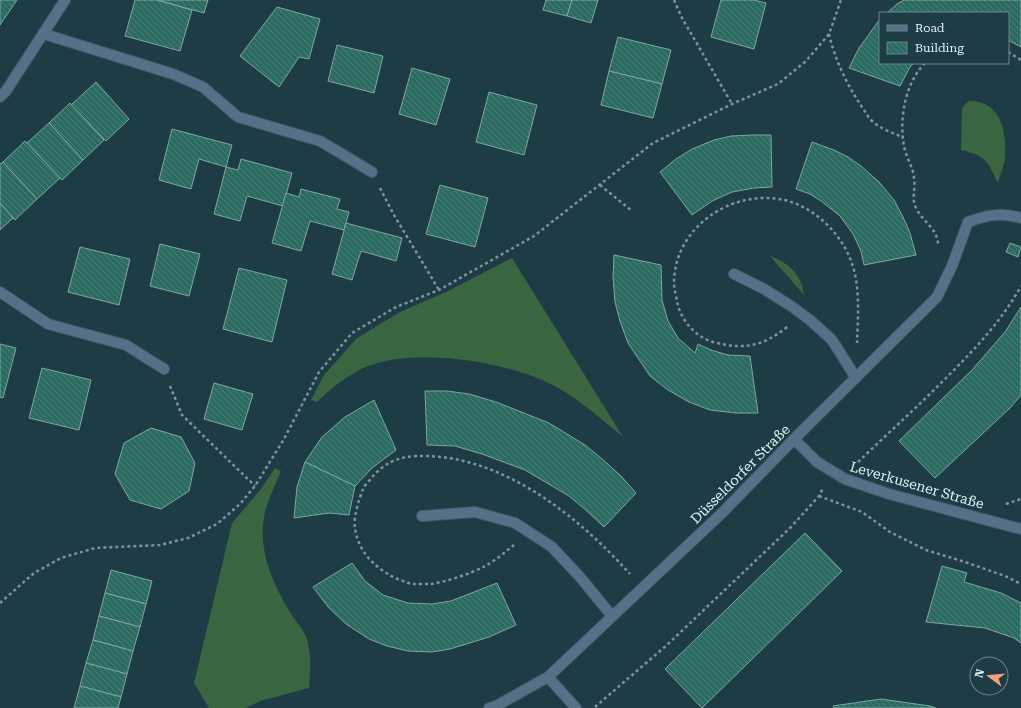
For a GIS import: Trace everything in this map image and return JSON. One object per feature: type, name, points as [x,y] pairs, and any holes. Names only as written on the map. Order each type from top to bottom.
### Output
[{"type":"street","points":[[0,97],[66,0]]},
{"type":"street","points":[[44,34],[173,74],[203,87],[238,117],[320,141],[372,172]]},
{"type":"street","name":"Düsseldorfer Straße","points":[[489,708],[496,706],[548,677],[722,513],[937,297],[952,266],[968,222],[986,215],[1009,214],[1021,218]]},
{"type":"street","points":[[734,274],[769,292],[810,320],[832,340],[856,378]]},
{"type":"street","points":[[0,292],[48,324],[126,345],[164,369]]},
{"type":"street","name":"Leverkusener Straße","points":[[794,439],[818,462],[844,479],[889,494],[1021,529]]},
{"type":"street","points":[[422,516],[475,512],[515,523],[552,547],[580,576],[612,616]]},
{"type":"street","points":[[548,677],[576,708]]},
{"type":"path","points":[[674,0],[682,18],[732,104]]},
{"type":"path","points":[[0,603],[34,573],[60,558],[95,548],[160,545],[188,538],[217,524],[240,504],[255,486],[284,439],[319,372],[352,332],[396,307],[439,290],[534,236],[653,143],[732,104],[778,84],[806,61],[829,34],[841,0]]},
{"type":"path","points":[[829,34],[841,70],[855,97],[870,119],[885,130],[903,137]]},
{"type":"path","points":[[1009,53],[1021,60]]},
{"type":"path","points":[[923,64],[919,69],[907,94],[903,116],[903,137],[904,146],[914,178],[913,191],[915,207],[924,220],[934,230],[938,241],[938,248]]},
{"type":"path","points":[[372,172],[394,216],[439,290]]},
{"type":"path","points":[[600,185],[632,210]]},
{"type":"path","points":[[589,708],[597,706],[667,645],[791,527],[819,496],[831,471],[856,464],[904,420],[975,350],[997,322],[1021,286]]},
{"type":"path","points":[[164,369],[182,415],[255,486]]},
{"type":"path","points":[[819,496],[862,512],[890,532],[926,550],[1005,576],[1021,584]]},
{"type":"green space","points":[[969,101],[980,102],[988,106],[995,112],[1000,120],[1005,138],[1005,158],[998,183],[985,160],[976,154],[961,150],[962,109]]},
{"type":"green space","points":[[770,256],[789,266],[800,281],[804,295]]},
{"type":"green space","points":[[512,258],[623,437],[576,399],[555,386],[502,367],[452,358],[403,358],[380,362],[361,369],[349,376],[332,388],[317,402],[311,400],[324,375],[357,338],[400,312],[448,291]]},
{"type":"green space","points":[[275,468],[281,471],[265,511],[263,543],[265,556],[279,593],[306,636],[310,655],[309,688],[260,701],[246,708],[209,708],[194,683],[232,523],[261,489]]},
{"type":"building","points":[[0,0],[17,0],[0,25]]},
{"type":"building","points":[[135,0],[157,0],[192,10],[180,51],[125,36]]},
{"type":"building","points":[[157,0],[208,0],[204,13]]},
{"type":"building","points":[[546,0],[572,0],[567,16],[543,10]]},
{"type":"building","points":[[572,0],[598,0],[591,23],[567,16]]},
{"type":"building","points":[[721,0],[754,0],[766,3],[754,49],[711,37]]},
{"type":"building","points":[[904,0],[1021,0],[1021,47],[1009,41],[1009,12],[888,12]]},
{"type":"building","points":[[277,7],[320,19],[309,59],[299,57],[279,87],[240,56]]},
{"type":"building","points":[[879,20],[879,64],[913,64],[900,86],[849,68],[859,48]]},
{"type":"building","points":[[618,37],[671,50],[662,84],[609,71]]},
{"type":"building","points":[[337,45],[383,56],[374,93],[328,81]]},
{"type":"building","points":[[412,68],[450,79],[436,125],[399,114]]},
{"type":"building","points":[[609,71],[662,84],[653,118],[601,105]]},
{"type":"building","points":[[96,82],[129,119],[106,141],[71,105]]},
{"type":"building","points":[[489,92],[537,105],[524,155],[476,142]]},
{"type":"building","points":[[70,103],[104,140],[83,160],[49,123]]},
{"type":"building","points":[[49,123],[83,160],[62,180],[27,143]]},
{"type":"building","points":[[172,129],[232,145],[226,167],[199,159],[191,189],[159,180]]},
{"type":"building","points":[[771,135],[772,187],[754,188],[732,192],[712,201],[692,215],[660,172],[676,159],[692,149],[714,140],[731,136]]},
{"type":"building","points":[[25,141],[60,178],[37,199],[3,162]]},
{"type":"building","points":[[812,142],[848,157],[879,182],[894,200],[903,217],[910,233],[916,255],[864,265],[861,251],[853,234],[840,216],[810,194],[796,189]]},
{"type":"building","points":[[241,159],[292,173],[283,206],[247,196],[240,221],[214,214],[226,167],[238,170]]},
{"type":"building","points":[[3,162],[37,199],[15,220],[0,203],[0,164]]},
{"type":"building","points":[[440,185],[488,198],[475,247],[426,234]]},
{"type":"building","points":[[301,189],[340,199],[337,209],[349,212],[344,230],[310,221],[301,251],[272,243],[286,193],[299,197]]},
{"type":"building","points":[[0,203],[13,218],[0,230]]},
{"type":"building","points":[[346,223],[402,238],[396,261],[361,251],[352,280],[332,274]]},
{"type":"building","points":[[1010,243],[1021,247],[1018,257],[1006,252]]},
{"type":"building","points":[[160,244],[200,254],[189,296],[150,286]]},
{"type":"building","points":[[80,247],[130,259],[119,305],[68,292]]},
{"type":"building","points":[[614,255],[661,265],[662,300],[668,321],[678,338],[695,353],[698,344],[728,355],[750,356],[758,413],[736,413],[710,410],[689,402],[668,390],[650,376],[628,343],[620,321],[615,302],[613,277]]},
{"type":"building","points":[[239,268],[287,280],[272,342],[223,329]]},
{"type":"building","points":[[1021,307],[1021,395],[1010,408],[935,478],[899,441],[972,370],[1005,332]]},
{"type":"building","points":[[0,344],[16,348],[3,398],[0,397]]},
{"type":"building","points":[[42,368],[91,380],[79,430],[29,418]]},
{"type":"building","points":[[214,383],[253,394],[242,430],[204,419]]},
{"type":"building","points":[[425,391],[447,391],[469,394],[496,402],[549,423],[585,445],[621,476],[636,493],[604,527],[569,496],[525,470],[455,446],[427,445]]},
{"type":"building","points":[[374,400],[396,450],[372,468],[355,486],[305,462],[322,437],[345,417]]},
{"type":"building","points":[[151,428],[181,437],[195,463],[189,491],[161,509],[130,500],[115,474],[124,443]]},
{"type":"building","points":[[305,462],[355,486],[349,515],[329,513],[294,518],[297,487]]},
{"type":"building","points":[[805,533],[842,571],[702,708],[665,669]]},
{"type":"building","points":[[352,563],[365,581],[383,595],[408,603],[432,604],[451,601],[497,583],[516,625],[489,637],[450,649],[432,652],[408,651],[387,646],[369,639],[346,624],[328,607],[313,587]]},
{"type":"building","points":[[942,566],[967,573],[964,582],[1001,593],[1021,603],[1021,643],[1014,638],[985,628],[926,622]]},
{"type":"building","points":[[111,570],[152,581],[146,604],[105,593]]},
{"type":"building","points":[[105,593],[146,604],[140,627],[99,616]]},
{"type":"building","points":[[99,616],[140,627],[133,651],[93,640]]},
{"type":"building","points":[[93,640],[133,651],[127,674],[86,663]]},
{"type":"building","points":[[86,663],[127,674],[121,697],[80,686]]},
{"type":"building","points":[[80,686],[121,697],[118,708],[74,708]]},
{"type":"building","points":[[881,699],[936,708],[834,708],[833,706]]}]
